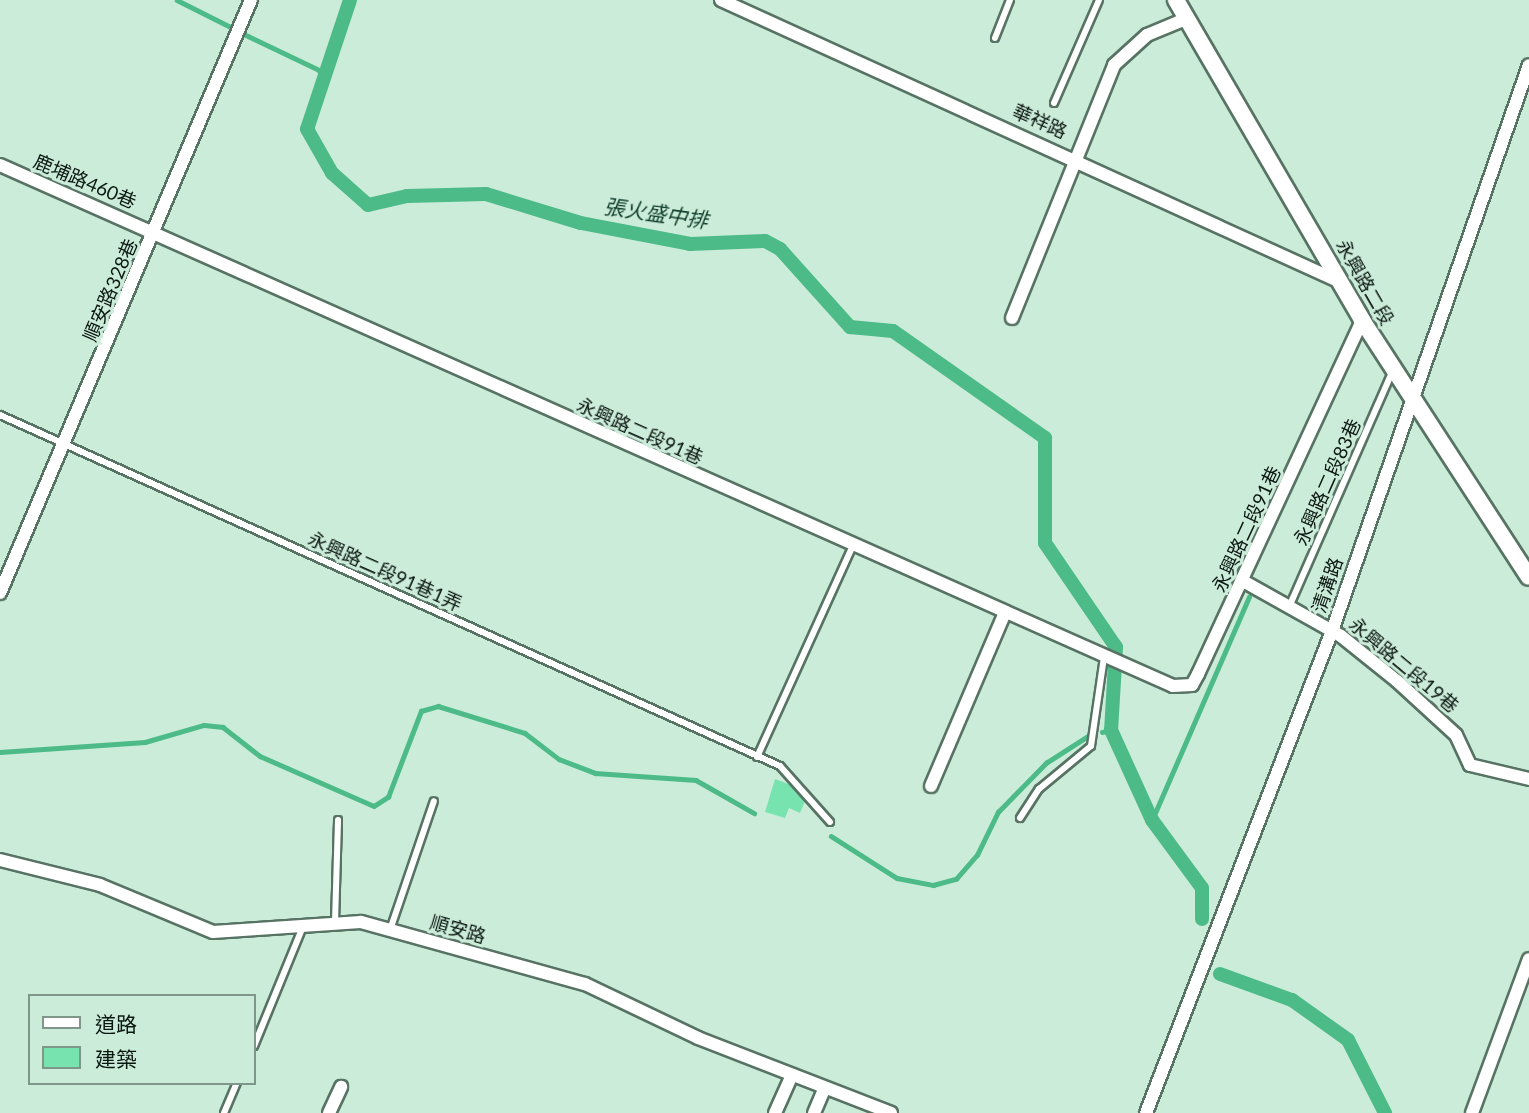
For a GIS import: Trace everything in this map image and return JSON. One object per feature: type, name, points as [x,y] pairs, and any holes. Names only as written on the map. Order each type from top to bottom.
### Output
[{"type":"street","name":"順安路328巷","points":[[0,593],[156,233],[251,0]]},
{"type":"street","name":"華祥路","points":[[721,0],[1076,158],[1340,282]]},
{"type":"street","name":"永興路二段","points":[[1176,0],[1362,320],[1529,577]]},
{"type":"street","points":[[1012,318],[1076,158],[1124,50],[1188,18]]},
{"type":"street","name":"清溝路","points":[[1146,1113],[1332,631],[1529,65]]},
{"type":"street","name":"鹿埔路460巷","points":[[0,165],[156,233]]},
{"type":"street","name":"永興路二段91巷","points":[[156,233],[852,548],[1174,687],[1192,685],[1243,582],[1362,320]]},
{"type":"street","name":"永興路二段19巷","points":[[1243,582],[1332,631],[1457,735],[1471,765],[1529,779]]},
{"type":"street","points":[[931,786],[1004,615]]},
{"type":"street","name":"順安路","points":[[0,860],[100,886],[213,932],[304,922],[335,922],[390,930],[585,984],[824,1089],[891,1113]]},
{"type":"street","points":[[1472,1113],[1529,959]]},
{"type":"street","points":[[775,1113],[792,1075]]},
{"type":"street","points":[[329,1113],[341,1087]]},
{"type":"street","points":[[814,1113],[824,1089]]},
{"type":"lane","points":[[995,38],[1010,0]]},
{"type":"lane","points":[[1054,103],[1099,0]]},
{"type":"lane","name":"永興路二段83巷","points":[[1289,607],[1393,370]]},
{"type":"lane","name":"永興路二段91巷1弄","points":[[0,415],[757,757],[780,765],[831,822]]},
{"type":"lane","points":[[757,757],[852,548]]},
{"type":"lane","points":[[1020,818],[1039,789],[1091,746],[1098,722],[1107,659]]},
{"type":"lane","points":[[390,930],[433,801]]},
{"type":"lane","points":[[335,922],[338,820]]},
{"type":"lane","points":[[256,1041],[304,922]]},
{"type":"lane","points":[[224,1113],[236,1085]]},
{"type":"building","points":[[775,779],[794,786],[805,801],[800,813],[789,808],[785,818],[765,812]]},
{"type":"waterway","points":[[177,0],[233,28]]},
{"type":"waterway","name":"張火盛中排","points":[[350,0],[307,129],[332,173],[368,205],[407,196],[486,194],[581,223],[690,244],[765,241],[780,249],[850,327],[893,331],[1045,438],[1045,543],[1116,647],[1111,730],[1152,820],[1202,888],[1202,919]]},
{"type":"waterway","points":[[244,34],[319,70],[324,79]]},
{"type":"waterway","points":[[1152,820],[1249,597]]},
{"type":"waterway","points":[[0,752],[145,742],[204,725],[223,727],[260,756],[374,806],[388,797],[421,711],[438,706],[525,733],[559,759],[595,773],[696,780],[754,813]]},
{"type":"waterway","points":[[1102,732],[1111,730]]},
{"type":"waterway","points":[[831,836],[897,878],[933,885],[956,879],[977,855],[998,812],[1046,763],[1088,736]]},
{"type":"waterway","points":[[1220,974],[1292,1000],[1348,1040],[1385,1113]]}]
